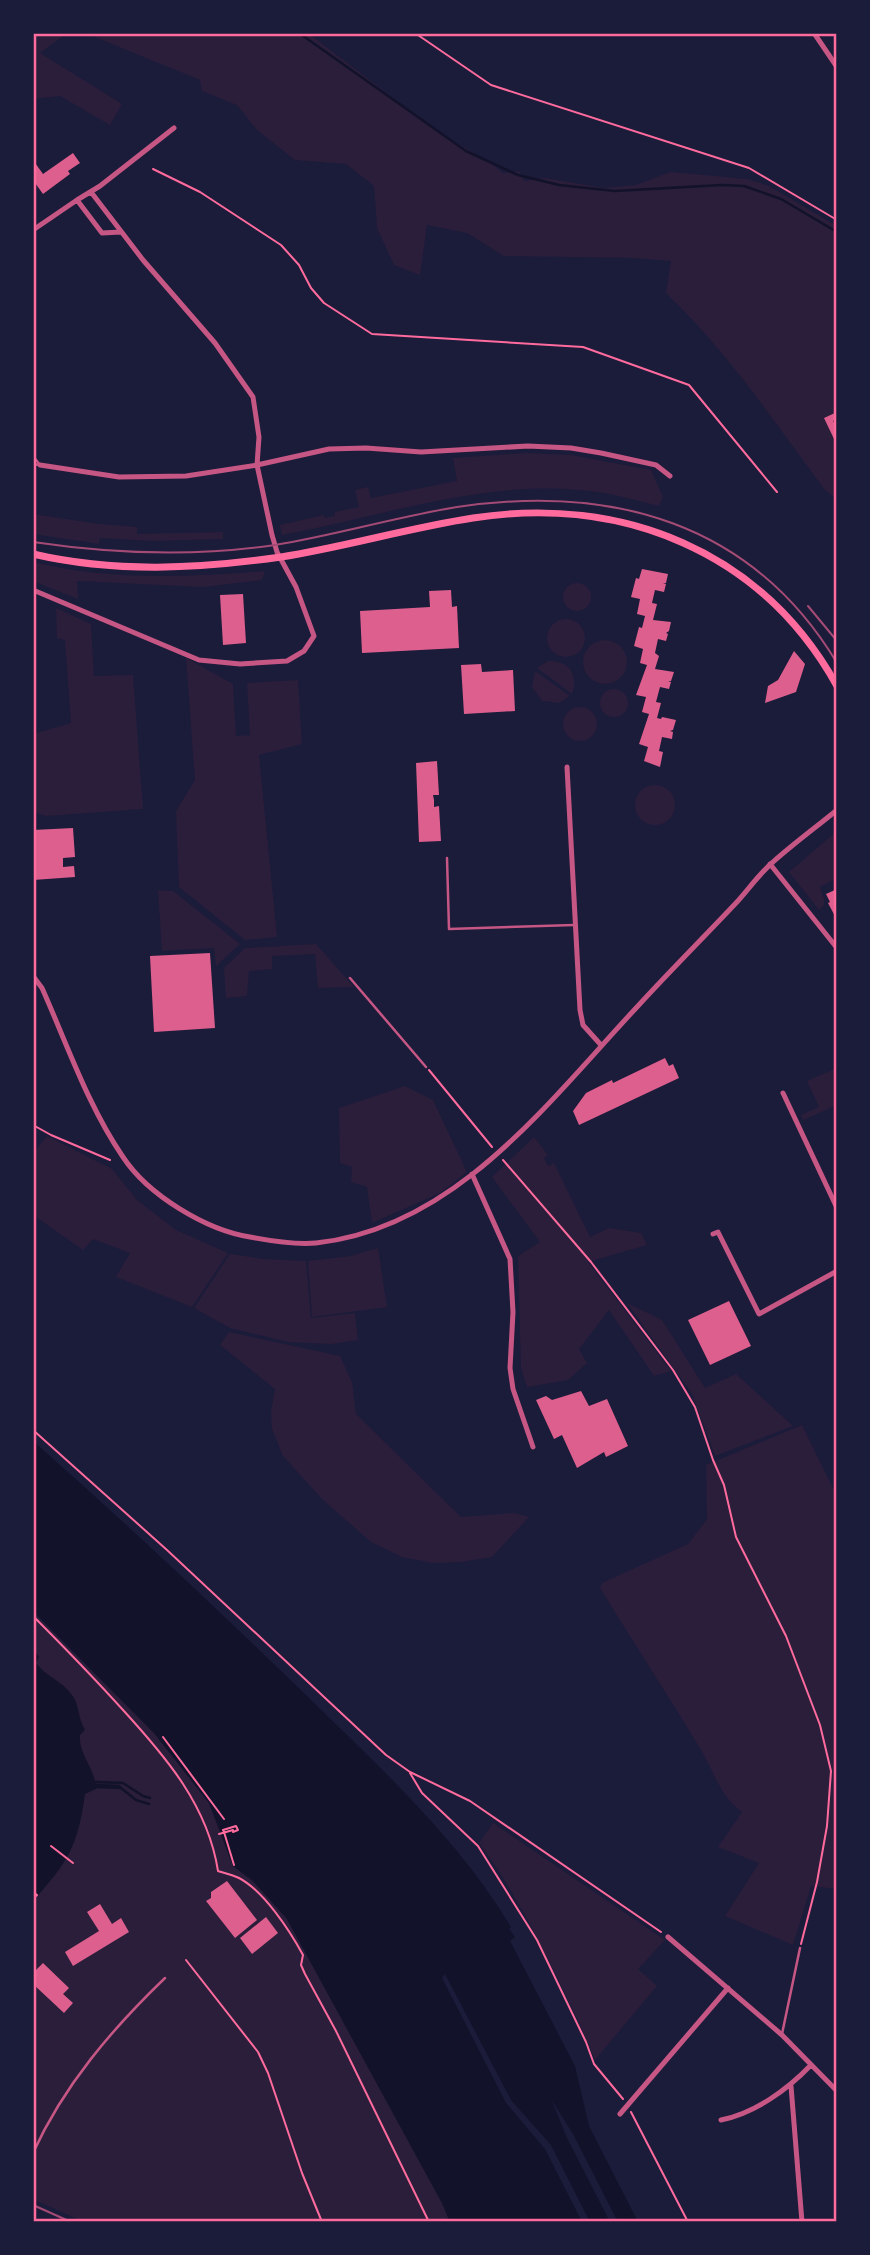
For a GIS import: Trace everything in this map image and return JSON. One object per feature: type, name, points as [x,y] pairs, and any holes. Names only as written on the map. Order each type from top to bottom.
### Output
[{"type":"main road","points":[[33,554],[129,568],[184,567],[280,557],[488,516],[549,513],[615,520],[669,536],[732,569],[754,586],[793,624],[837,686]]},
{"type":"street","points":[[814,33],[837,67]]},
{"type":"street","points":[[33,230],[91,192],[174,128]]},
{"type":"street","points":[[33,590],[199,660],[240,664],[287,661],[304,651],[314,636],[296,587],[272,535],[257,465],[259,437],[253,397],[215,343],[121,232],[91,192]]},
{"type":"street","points":[[77,200],[102,233],[121,232]]},
{"type":"street","points":[[37,464],[119,477],[186,476],[257,465],[329,449],[366,448],[421,452],[528,446],[571,448],[601,453],[656,465],[670,476]]},
{"type":"street","points":[[567,767],[580,1010],[583,1025],[601,1045]]},
{"type":"street","points":[[33,976],[42,988],[94,1105],[124,1159],[151,1186],[184,1212],[235,1235],[313,1243],[349,1237],[392,1221],[443,1197],[482,1167],[539,1113],[770,864],[837,810]]},
{"type":"street","points":[[770,864],[837,948]]},
{"type":"street","points":[[783,1093],[837,1208]]},
{"type":"street","points":[[472,1174],[510,1259],[513,1312],[510,1368],[513,1390],[533,1447]]},
{"type":"street","points":[[713,1234],[718,1232],[759,1314],[837,1271]]},
{"type":"street","points":[[668,1937],[782,2035],[837,2091]]},
{"type":"street","points":[[620,2114],[728,1988]]},
{"type":"street","points":[[721,2120],[737,2116],[791,2086],[811,2065]]},
{"type":"street","points":[[791,2086],[802,2222]]},
{"type":"lane","points":[[33,456],[37,464]]},
{"type":"lane","points":[[447,858],[449,929],[575,925]]},
{"type":"lane","points":[[350,978],[426,1067]]},
{"type":"lane","points":[[782,2035],[800,1948]]},
{"type":"lane","points":[[33,2153],[92,2056],[133,2008],[165,1978]]},
{"type":"path","points":[[415,33],[491,85],[749,169],[837,220]]},
{"type":"path","points":[[153,169],[200,192],[281,245],[299,265],[311,288],[324,303],[372,334],[583,347],[689,385],[777,492]]},
{"type":"path","points":[[426,1067],[495,1151]]},
{"type":"path","points":[[33,1125],[110,1160]]},
{"type":"path","points":[[504,1161],[591,1262],[673,1370],[695,1407],[724,1485],[736,1537],[786,1636],[820,1725],[831,1771],[827,1826],[817,1882],[800,1948]]},
{"type":"path","points":[[33,1430],[167,1550],[386,1755],[410,1772],[479,1807],[668,1937]]},
{"type":"path","points":[[33,1616],[154,1743],[193,1800],[210,1835],[218,1871],[239,1878],[251,1887],[279,1919],[303,1955],[305,1974],[337,2031],[429,2222]]},
{"type":"path","points":[[163,1737],[223,1818],[217,1821]]},
{"type":"path","points":[[410,1772],[422,1793],[478,1846],[537,1940],[594,2064],[628,2106],[688,2222]]},
{"type":"path","points":[[219,1834],[224,1832],[234,1865]]},
{"type":"path","points":[[51,1846],[73,1863]]},
{"type":"path","points":[[33,1892],[37,1895],[33,1899]]},
{"type":"path","points":[[186,1960],[258,2052],[322,2222]]},
{"type":"shaded area","points":[[39,33],[67,33],[40,53],[122,104],[110,125],[60,96],[33,99],[33,41]]},
{"type":"shaded area","points":[[92,33],[308,33],[435,130],[503,173],[519,171],[524,181],[545,178],[604,188],[636,185],[670,172],[748,179],[769,186],[837,226],[837,500],[825,490],[730,363],[666,293],[671,261],[504,256],[467,233],[427,225],[420,275],[394,265],[377,228],[374,186],[346,164],[295,160],[257,130],[237,105],[202,91],[200,80],[95,37]]},
{"type":"shaded area","points":[[526,453],[571,455],[651,470],[663,497],[659,506],[589,491],[504,491],[429,502],[282,535],[280,525],[324,515],[325,518],[335,516],[335,512],[359,507],[355,490],[368,487],[371,498],[457,481],[453,458]]},
{"type":"shaded area","points":[[33,514],[137,527],[137,534],[223,532],[223,539],[152,541],[100,538],[99,544],[33,534]]},
{"type":"shaded area","points":[[33,562],[120,575],[178,576],[265,571],[262,580],[203,587],[77,581],[78,599],[33,581]]},
{"type":"shaded area","points":[[577,583],[587,587],[591,597],[587,607],[577,611],[567,607],[563,597],[567,587]]},
{"type":"shaded area","points":[[56,608],[91,624],[94,676],[133,675],[143,809],[46,816],[33,812],[33,734],[71,723],[65,640],[57,638]]},
{"type":"shaded area","points":[[566,619],[579,625],[585,638],[579,651],[566,657],[553,651],[547,638],[553,625]]},
{"type":"shaded area","points":[[605,640],[614,641],[621,646],[626,653],[626,671],[621,678],[614,683],[605,684],[596,683],[589,678],[584,671],[583,662],[584,653],[589,646],[596,641]]},
{"type":"shaded area","points":[[186,658],[233,684],[236,736],[250,735],[247,683],[298,680],[302,744],[259,755],[277,937],[245,940],[179,887],[176,811],[195,780]]},
{"type":"shaded area","points":[[548,661],[562,663],[570,670],[574,681],[572,694],[537,668]]},
{"type":"shaded area","points":[[535,671],[570,696],[559,703],[542,701],[532,687]]},
{"type":"shaded area","points":[[614,689],[624,693],[628,703],[624,713],[614,717],[604,713],[600,703],[604,693]]},
{"type":"shaded area","points":[[580,707],[592,712],[597,724],[592,736],[580,741],[568,736],[563,724],[568,712]]},
{"type":"shaded area","points":[[655,785],[669,791],[675,805],[669,819],[655,825],[641,819],[635,805],[641,791]]},
{"type":"shaded area","points":[[837,831],[837,878],[820,887],[824,905],[819,910],[789,872]]},
{"type":"shaded area","points":[[158,890],[173,891],[240,944],[216,966],[214,948],[162,951]]},
{"type":"shaded area","points":[[316,944],[354,987],[318,988],[315,954],[272,956],[272,969],[249,971],[247,996],[226,998],[224,968],[245,948]]},
{"type":"shaded area","points":[[837,1068],[837,1105],[803,1120],[801,1115],[819,1107],[807,1081]]},
{"type":"shaded area","points":[[405,1086],[433,1100],[467,1172],[440,1193],[372,1223],[367,1187],[351,1182],[352,1167],[340,1163],[339,1108]]},
{"type":"shaded area","points":[[47,1136],[112,1169],[137,1200],[176,1230],[228,1253],[192,1307],[116,1277],[130,1253],[93,1239],[83,1250],[33,1215],[33,1153]]},
{"type":"shaded area","points":[[534,1137],[548,1155],[544,1158],[548,1166],[554,1163],[590,1237],[609,1228],[641,1233],[647,1245],[588,1262],[671,1371],[654,1376],[609,1310],[579,1349],[587,1363],[568,1380],[527,1387],[521,1368],[518,1256],[540,1242],[492,1177]]},
{"type":"shaded area","points":[[378,1248],[387,1307],[312,1317],[308,1261],[351,1256]]},
{"type":"shaded area","points":[[230,1254],[306,1261],[311,1318],[355,1313],[358,1340],[331,1344],[288,1342],[230,1328],[194,1308]]},
{"type":"shaded area","points":[[627,1303],[662,1320],[705,1388],[736,1374],[793,1426],[715,1456],[692,1394]]},
{"type":"shaded area","points":[[229,1332],[340,1356],[352,1382],[356,1414],[461,1517],[515,1513],[529,1517],[492,1557],[461,1562],[433,1563],[402,1557],[371,1542],[323,1500],[283,1456],[272,1429],[271,1411],[275,1389],[220,1345]]},
{"type":"shaded area","points":[[802,1425],[837,1496],[837,1889],[811,1886],[793,1945],[725,1916],[759,1863],[718,1847],[742,1812],[723,1791],[701,1750],[600,1588],[602,1583],[688,1544],[707,1519],[706,1465]]},
{"type":"shaded area","points":[[33,1441],[305,1694],[416,1804],[466,1863],[511,1927],[509,1929],[515,1937],[510,1941],[575,2066],[589,2126],[638,2222],[618,2222],[573,2134],[551,2099],[567,2138],[610,2222],[590,2222],[551,2145],[511,2100],[445,1974],[442,1978],[506,2103],[545,2149],[582,2222],[450,2222],[287,1919],[253,1881],[233,1866],[209,1803],[154,1733],[33,1611]]},
{"type":"shaded area","points":[[33,1612],[154,1733],[209,1803],[233,1866],[253,1881],[287,1919],[450,2222],[84,2222],[33,2199]]},
{"type":"shaded area","points":[[33,1649],[39,1657],[36,1663],[65,1687],[76,1701],[85,1730],[80,1735],[80,1742],[96,1789],[85,1794],[75,1840],[63,1864],[33,1901]]},
{"type":"shaded area","points":[[493,1823],[665,1940],[638,1969],[657,1986],[595,2060],[530,1925],[479,1843]]},
{"type":"building","points":[[73,153],[80,163],[43,194],[33,180],[33,160],[43,174]]},
{"type":"building","points":[[837,412],[837,419],[833,421],[837,427],[837,438],[834,439],[824,418]]},
{"type":"building","points":[[642,569],[668,574],[666,583],[663,584],[666,584],[664,592],[655,590],[652,603],[657,604],[653,620],[671,622],[666,641],[658,639],[655,653],[659,656],[655,669],[674,672],[668,682],[671,682],[669,689],[660,687],[656,702],[661,703],[657,718],[676,720],[673,730],[670,731],[673,732],[672,739],[662,737],[660,767],[644,761],[648,747],[639,744],[649,714],[642,712],[646,697],[636,695],[647,665],[640,663],[643,649],[634,646],[645,616],[637,614],[640,599],[631,597],[636,578],[639,579]]},
{"type":"building","points":[[451,590],[452,607],[457,606],[459,648],[362,653],[360,611],[430,607],[429,591]]},
{"type":"building","points":[[243,594],[246,643],[223,645],[220,595]]},
{"type":"building","points":[[794,651],[805,664],[796,692],[765,703],[768,686],[778,680]]},
{"type":"building","points":[[481,664],[482,672],[513,670],[515,711],[464,714],[461,665]]},
{"type":"building","points":[[437,761],[439,795],[433,795],[434,807],[439,806],[441,841],[419,842],[416,763]]},
{"type":"building","points":[[73,828],[75,857],[63,858],[63,867],[74,866],[75,877],[33,880],[33,830]]},
{"type":"building","points":[[837,889],[837,920],[826,894]]},
{"type":"building","points":[[210,953],[215,1028],[154,1032],[150,956]]},
{"type":"building","points":[[665,1058],[669,1066],[673,1064],[679,1078],[579,1125],[573,1111],[586,1093]]},
{"type":"building","points":[[729,1301],[751,1346],[710,1365],[688,1320]]},
{"type":"building","points":[[581,1391],[589,1406],[607,1399],[628,1446],[606,1457],[604,1452],[577,1468],[562,1435],[554,1439],[536,1400],[546,1396],[552,1400]]},
{"type":"building","points":[[227,1881],[257,1920],[235,1938],[206,1901],[211,1898],[211,1892]]},
{"type":"building","points":[[100,1904],[112,1924],[121,1918],[129,1932],[73,1966],[65,1952],[99,1931],[87,1912]]},
{"type":"building","points":[[266,1917],[278,1933],[252,1954],[240,1938]]},
{"type":"building","points":[[43,1963],[69,1988],[63,1994],[73,2003],[64,2013],[33,1984],[33,1973]]},
{"type":"waterway","points":[[299,33],[466,151],[518,175],[559,185],[615,191],[744,186],[781,199],[837,232]]},
{"type":"waterway","points":[[96,1782],[123,1783],[150,1798]]},
{"type":"waterway","points":[[96,1785],[121,1788]]},
{"type":"waterway","points":[[96,1787],[121,1788],[136,1800],[149,1804]]},
{"type":"tram line","points":[[33,542],[124,551],[214,551],[275,545],[457,507],[514,501],[570,502],[623,509],[673,524],[720,546],[764,576],[803,615],[837,663]]},
{"type":"tram line","points":[[808,606],[837,641]]},
{"type":"tram line","points":[[33,2205],[71,2222]]}]
